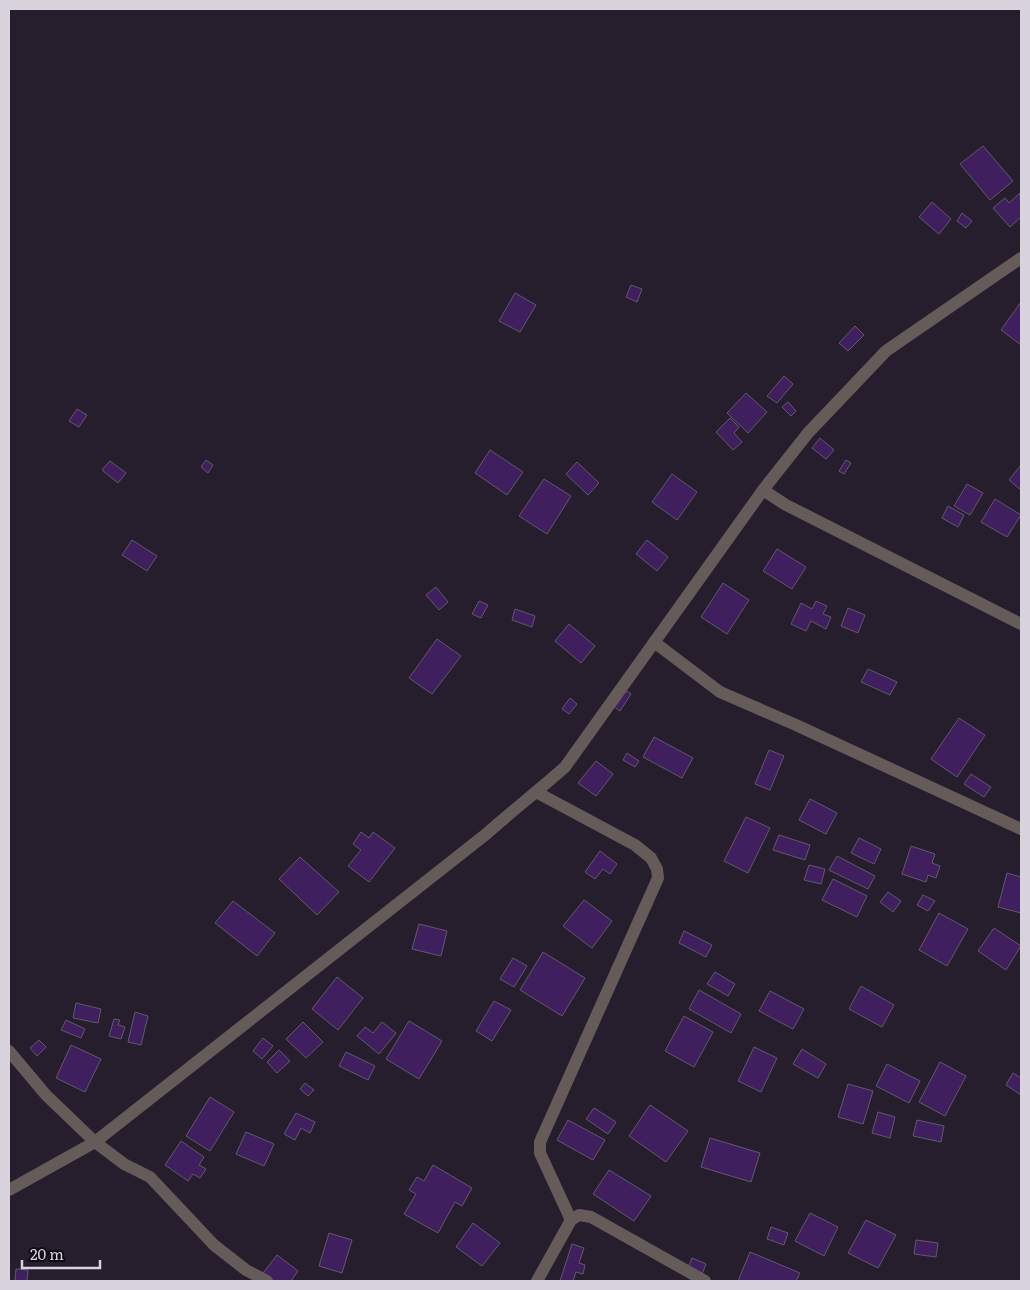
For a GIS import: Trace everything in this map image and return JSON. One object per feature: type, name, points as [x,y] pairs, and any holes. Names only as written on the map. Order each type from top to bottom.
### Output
[{"type":"street","points":[[9,1190],[95,1142],[485,835],[564,767],[763,490],[808,433],[886,351],[1021,258]]},
{"type":"street","points":[[763,490],[786,505],[1021,624]]},
{"type":"street","points":[[654,642],[720,692],[1021,829]]},
{"type":"street","points":[[536,792],[635,845],[651,858],[658,872],[658,878],[540,1142],[540,1153],[571,1220]]},
{"type":"street","points":[[9,1051],[46,1095],[95,1142],[124,1164],[150,1177],[214,1245],[246,1270],[267,1281]]},
{"type":"street","points":[[537,1281],[571,1220],[579,1215],[591,1217],[705,1281]]},
{"type":"building","points":[[983,146],[1013,181],[990,200],[960,164]]},
{"type":"building","points":[[1020,193],[1021,217],[1010,227],[993,208],[1005,198],[1009,203]]},
{"type":"building","points":[[932,202],[951,219],[939,234],[919,217]]},
{"type":"building","points":[[962,213],[972,221],[966,228],[957,221]]},
{"type":"building","points":[[631,285],[642,289],[637,302],[626,297]]},
{"type":"building","points":[[515,293],[536,305],[520,332],[499,321]]},
{"type":"building","points":[[1021,302],[1021,345],[1001,330]]},
{"type":"building","points":[[855,326],[864,335],[848,351],[839,343]]},
{"type":"building","points":[[784,376],[793,384],[777,403],[767,396]]},
{"type":"building","points":[[746,393],[767,412],[748,433],[727,413]]},
{"type":"building","points":[[788,402],[796,411],[791,416],[782,407]]},
{"type":"building","points":[[77,409],[87,415],[79,427],[69,421]]},
{"type":"building","points":[[730,418],[739,427],[734,433],[742,442],[733,450],[716,432]]},
{"type":"building","points":[[820,438],[834,450],[826,459],[812,448]]},
{"type":"building","points":[[490,450],[523,472],[507,495],[475,473]]},
{"type":"building","points":[[206,460],[213,465],[208,473],[201,467]]},
{"type":"building","points":[[846,460],[851,463],[844,474],[839,471]]},
{"type":"building","points":[[110,461],[126,473],[118,483],[102,470]]},
{"type":"building","points":[[577,462],[599,483],[588,495],[566,474]]},
{"type":"building","points":[[1021,465],[1021,490],[1009,480]]},
{"type":"building","points":[[672,474],[697,492],[677,520],[652,502]]},
{"type":"building","points":[[544,479],[571,496],[547,534],[519,516]]},
{"type":"building","points":[[967,484],[983,493],[970,515],[954,506]]},
{"type":"building","points":[[995,499],[1021,515],[1007,537],[981,522]]},
{"type":"building","points":[[948,506],[964,515],[958,527],[942,518]]},
{"type":"building","points":[[132,540],[157,556],[147,571],[122,555]]},
{"type":"building","points":[[647,540],[668,557],[657,571],[636,554]]},
{"type":"building","points":[[777,549],[806,567],[792,589],[763,571]]},
{"type":"building","points":[[723,583],[749,600],[727,634],[701,617]]},
{"type":"building","points":[[436,587],[448,602],[439,610],[426,595]]},
{"type":"building","points":[[479,601],[488,605],[481,618],[472,614]]},
{"type":"building","points":[[816,601],[827,606],[823,614],[831,617],[826,629],[811,621],[806,631],[791,624],[801,603],[812,609]]},
{"type":"building","points":[[848,608],[865,615],[858,633],[841,626]]},
{"type":"building","points":[[515,609],[535,616],[532,627],[512,620]]},
{"type":"building","points":[[569,624],[595,646],[581,663],[555,641]]},
{"type":"building","points":[[437,639],[461,656],[432,694],[409,678]]},
{"type":"building","points":[[868,669],[897,682],[890,695],[861,682]]},
{"type":"building","points":[[623,688],[631,694],[620,711],[611,705]]},
{"type":"building","points":[[570,698],[577,704],[569,714],[562,709]]},
{"type":"building","points":[[959,718],[985,735],[957,777],[931,759]]},
{"type":"building","points":[[654,737],[693,758],[682,778],[643,757]]},
{"type":"building","points":[[769,750],[784,756],[770,790],[755,784]]},
{"type":"building","points":[[627,753],[639,761],[635,767],[623,760]]},
{"type":"building","points":[[596,761],[613,774],[596,796],[578,783]]},
{"type":"building","points":[[971,774],[991,787],[984,797],[964,784]]},
{"type":"building","points":[[810,799],[837,813],[826,834],[799,820]]},
{"type":"building","points":[[746,817],[770,828],[748,873],[724,861]]},
{"type":"building","points":[[361,832],[369,838],[373,832],[395,848],[369,882],[348,866],[361,850],[353,844]]},
{"type":"building","points":[[779,835],[810,845],[805,860],[773,850]]},
{"type":"building","points":[[859,838],[881,849],[874,864],[851,853]]},
{"type":"building","points":[[911,846],[935,854],[932,863],[940,866],[936,878],[928,875],[926,882],[902,874]]},
{"type":"building","points":[[600,851],[617,864],[610,874],[603,869],[595,879],[585,872]]},
{"type":"building","points":[[837,856],[875,876],[868,889],[829,870]]},
{"type":"building","points":[[300,857],[339,892],[317,915],[279,879]]},
{"type":"building","points":[[809,865],[825,869],[821,884],[804,880]]},
{"type":"building","points":[[1007,873],[1021,877],[1021,913],[998,907]]},
{"type":"building","points":[[833,879],[867,896],[857,917],[822,900]]},
{"type":"building","points":[[888,892],[901,901],[893,912],[880,902]]},
{"type":"building","points":[[923,895],[935,901],[928,911],[917,905]]},
{"type":"building","points":[[584,900],[612,921],[592,948],[563,926]]},
{"type":"building","points":[[233,901],[275,933],[257,956],[215,923]]},
{"type":"building","points":[[939,913],[968,929],[947,966],[919,950]]},
{"type":"building","points":[[419,924],[447,931],[441,956],[412,949]]},
{"type":"building","points":[[994,928],[1021,946],[1006,970],[978,951]]},
{"type":"building","points":[[684,931],[712,945],[706,957],[679,943]]},
{"type":"building","points":[[543,952],[585,978],[562,1016],[520,990]]},
{"type":"building","points":[[513,958],[527,966],[514,987],[500,979]]},
{"type":"building","points":[[715,972],[735,984],[728,996],[707,984]]},
{"type":"building","points":[[337,977],[363,998],[338,1030],[312,1009]]},
{"type":"building","points":[[861,986],[894,1005],[882,1027],[849,1009]]},
{"type":"building","points":[[699,990],[741,1014],[731,1033],[689,1009]]},
{"type":"building","points":[[770,991],[804,1009],[793,1029],[759,1011]]},
{"type":"building","points":[[494,1001],[511,1010],[492,1041],[476,1031]]},
{"type":"building","points":[[76,1003],[101,1009],[98,1023],[73,1018]]},
{"type":"building","points":[[135,1012],[148,1016],[141,1045],[128,1042]]},
{"type":"building","points":[[684,1016],[713,1032],[694,1067],[665,1051]]},
{"type":"building","points":[[114,1019],[120,1020],[118,1025],[125,1027],[121,1039],[109,1036]]},
{"type":"building","points":[[66,1020],[85,1029],[81,1038],[61,1030]]},
{"type":"building","points":[[409,1021],[442,1041],[419,1079],[386,1059]]},
{"type":"building","points":[[303,1022],[323,1042],[306,1058],[286,1039]]},
{"type":"building","points":[[382,1022],[396,1033],[379,1054],[357,1036],[365,1027],[373,1033]]},
{"type":"building","points":[[263,1038],[273,1046],[262,1059],[253,1051]]},
{"type":"building","points":[[39,1040],[46,1047],[37,1056],[30,1048]]},
{"type":"building","points":[[71,1045],[101,1059],[85,1092],[56,1078]]},
{"type":"building","points":[[754,1047],[777,1058],[761,1092],[738,1081]]},
{"type":"building","points":[[802,1049],[826,1064],[818,1078],[793,1064]]},
{"type":"building","points":[[279,1050],[290,1061],[277,1073],[267,1062]]},
{"type":"building","points":[[346,1052],[375,1066],[368,1080],[339,1066]]},
{"type":"building","points":[[940,1062],[966,1076],[945,1116],[919,1102]]},
{"type":"building","points":[[887,1064],[920,1081],[909,1103],[876,1086]]},
{"type":"building","points":[[1013,1073],[1021,1078],[1021,1095],[1006,1085]]},
{"type":"building","points":[[305,1083],[314,1090],[308,1096],[300,1089]]},
{"type":"building","points":[[848,1084],[873,1091],[863,1124],[838,1117]]},
{"type":"building","points":[[210,1097],[234,1112],[210,1151],[186,1136]]},
{"type":"building","points":[[650,1105],[688,1131],[666,1162],[629,1136]]},
{"type":"building","points":[[594,1108],[616,1122],[608,1134],[586,1119]]},
{"type":"building","points":[[878,1112],[895,1117],[890,1138],[872,1133]]},
{"type":"building","points":[[296,1113],[315,1122],[310,1133],[301,1128],[295,1140],[284,1134]]},
{"type":"building","points":[[568,1120],[605,1140],[593,1160],[557,1140]]},
{"type":"building","points":[[917,1120],[944,1126],[941,1142],[913,1136]]},
{"type":"building","points":[[246,1132],[274,1144],[264,1166],[236,1154]]},
{"type":"building","points":[[710,1138],[760,1153],[751,1182],[701,1167]]},
{"type":"building","points":[[181,1141],[204,1157],[199,1165],[206,1169],[200,1178],[193,1174],[188,1181],[165,1165]]},
{"type":"building","points":[[433,1165],[472,1188],[462,1206],[455,1202],[438,1233],[404,1214],[416,1194],[409,1190],[417,1177],[424,1181]]},
{"type":"building","points":[[609,1170],[651,1196],[634,1221],[593,1194]]},
{"type":"building","points":[[810,1213],[838,1227],[824,1256],[795,1241]]},
{"type":"building","points":[[866,1220],[896,1235],[878,1268],[848,1253]]},
{"type":"building","points":[[473,1223],[500,1243],[482,1266],[456,1247]]},
{"type":"building","points":[[771,1227],[788,1233],[784,1245],[767,1239]]},
{"type":"building","points":[[329,1233],[352,1240],[342,1273],[319,1266]]},
{"type":"building","points":[[916,1240],[938,1243],[936,1257],[914,1254]]},
{"type":"building","points":[[572,1244],[584,1248],[579,1263],[585,1265],[583,1274],[576,1272],[573,1281],[560,1281]]},
{"type":"building","points":[[750,1252],[800,1273],[796,1281],[738,1281]]},
{"type":"building","points":[[277,1255],[298,1271],[291,1281],[274,1281],[263,1273]]},
{"type":"building","points":[[692,1258],[706,1264],[702,1274],[688,1268]]},
{"type":"building","points":[[16,1269],[28,1270],[27,1281],[15,1281]]}]
